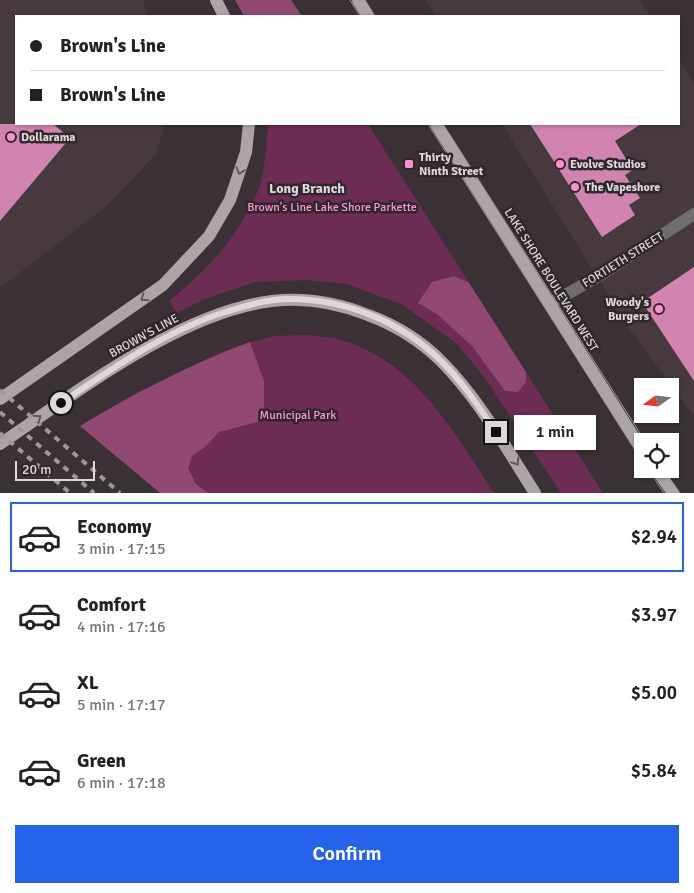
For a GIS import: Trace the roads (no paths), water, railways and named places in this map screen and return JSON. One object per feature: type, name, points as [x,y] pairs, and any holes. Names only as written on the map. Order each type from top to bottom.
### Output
[{"type":"main road","points":[[216,0],[224,15]]},
{"type":"main road","points":[[358,0],[367,15]]},
{"type":"main road","points":[[0,399],[163,284],[209,236],[228,205],[236,184],[246,152],[249,125]]},
{"type":"main road","name":"LAKE SHORE BOULEVARD WEST","points":[[437,125],[634,437]]},
{"type":"main road","name":"BROWN'S LINE","points":[[0,444],[125,361],[182,330],[218,314],[271,301],[289,299],[323,302],[354,309],[384,321],[411,336],[440,360],[475,400],[536,493]]},
{"type":"main road","points":[[662,478],[673,493]]},
{"type":"street","name":"FORTIETH STREET","points":[[550,304],[614,267],[694,214]]},
{"type":"tram line","points":[[350,0],[359,15]]},
{"type":"tram line","points":[[365,0],[374,15]]},
{"type":"tram line","points":[[429,125],[634,448]]},
{"type":"tram line","points":[[444,125],[640,433]]},
{"type":"tram line","points":[[654,478],[664,493]]},
{"type":"tram line","points":[[669,478],[680,493]]},
{"type":"railway","points":[[0,390],[120,493]]},
{"type":"railway","points":[[0,412],[94,493]]},
{"type":"railway","points":[[0,433],[70,493]]},
{"type":"place","name":"Dollarama","points":[[11,137]]},
{"type":"place","name":"Thirty Ninth Street","points":[[409,164]]},
{"type":"place","name":"Evolve Studios","points":[[560,164]]},
{"type":"place","name":"The Vapeshore","points":[[575,187]]},
{"type":"place","name":"Woody's Burgers","points":[[659,309]]},
{"type":"district","name":"Long Branch","points":[[307,188]]},
{"type":"park label","name":"Brown's Line Lake Shore Parkette","points":[[332,207]]},
{"type":"park label","name":"Municipal Park","points":[[298,415]]}]
